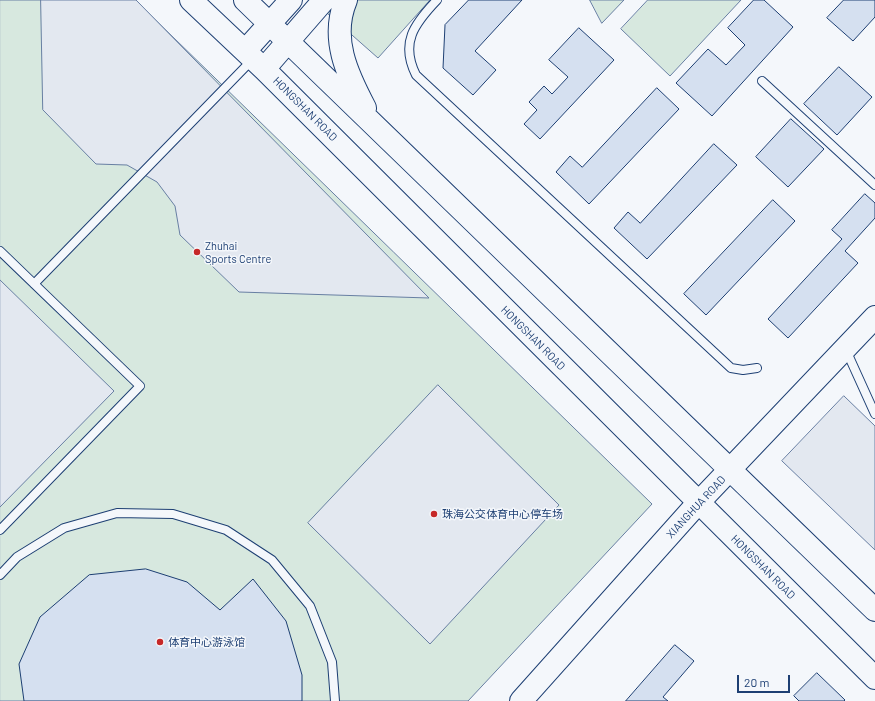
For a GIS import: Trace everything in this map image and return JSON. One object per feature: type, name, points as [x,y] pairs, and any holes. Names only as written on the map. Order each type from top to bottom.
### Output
[{"type":"main road","name":"HONGSHAN ROAD","points":[[191,0],[254,60],[875,678]]},
{"type":"main road","points":[[245,0],[875,610]]},
{"type":"main road","points":[[254,60],[270,25],[291,0]]},
{"type":"main road","points":[[254,60],[287,42],[324,0]]},
{"type":"main road","points":[[346,0],[339,32],[347,74],[372,123]]},
{"type":"main road","name":"XIANGHUA ROAD","points":[[521,701],[698,503],[875,317]]},
{"type":"lane","points":[[436,0],[425,12],[410,40],[410,63],[416,76],[731,368],[743,370],[757,368]]},
{"type":"lane","points":[[34,284],[254,60]]},
{"type":"lane","points":[[762,81],[875,185]]},
{"type":"lane","points":[[0,251],[140,386],[0,530]]},
{"type":"lane","points":[[846,349],[875,414]]},
{"type":"lane","points":[[0,575],[17,557],[64,528],[117,513],[173,514],[226,530],[272,560],[310,606],[332,662],[335,701]]},
{"type":"shaded area","name":"Zhuhai Sports Centre","points":[[0,0],[135,0],[652,504],[468,701],[0,701]]},
{"type":"shaded area","points":[[41,0],[136,0],[429,298],[239,292],[180,235],[175,206],[157,182],[127,165],[96,164],[43,110]]},
{"type":"shaded area","points":[[339,0],[430,0],[378,58],[327,13]]},
{"type":"shaded area","points":[[590,0],[624,0],[602,23]]},
{"type":"shaded area","points":[[648,0],[741,0],[670,76],[621,29]]},
{"type":"shaded area","points":[[0,280],[114,391],[0,507]]},
{"type":"shaded area","name":"珠海公交体育中心停车场","points":[[438,385],[559,505],[430,644],[308,523]]},
{"type":"shaded area","points":[[844,396],[875,426],[875,550],[782,461]]},
{"type":"building","points":[[469,0],[522,0],[475,51],[496,70],[473,95],[443,68],[445,25]]},
{"type":"building","points":[[754,0],[764,0],[793,27],[712,116],[676,83],[708,49],[726,65],[745,45],[728,28]]},
{"type":"building","points":[[844,0],[875,0],[875,17],[853,41],[827,18]]},
{"type":"building","points":[[579,28],[614,60],[540,139],[524,124],[537,110],[529,102],[544,86],[552,94],[568,77],[549,60]]},
{"type":"building","points":[[839,67],[872,97],[837,135],[804,104]]},
{"type":"building","points":[[657,88],[679,109],[589,204],[556,172],[570,156],[582,167]]},
{"type":"building","points":[[791,119],[824,149],[788,187],[756,157]]},
{"type":"building","points":[[714,144],[737,165],[647,259],[614,228],[628,212],[640,223]]},
{"type":"building","points":[[865,194],[875,203],[875,218],[845,251],[858,263],[788,338],[768,319],[842,239],[832,230]]},
{"type":"building","points":[[773,200],[795,221],[706,315],[684,294]]},
{"type":"building","name":"体育中心游泳馆","points":[[146,569],[187,582],[220,610],[253,579],[286,621],[302,675],[302,701],[24,701],[19,664],[40,617],[89,575]]},
{"type":"building","points":[[675,645],[694,661],[663,697],[668,701],[626,701]]},
{"type":"building","points":[[817,673],[845,700],[844,701],[799,701],[794,696]]},
{"type":"place","name":"Zhuhai Sports Centre","points":[[197,252]]},
{"type":"place","name":"珠海公交体育中心停车场","points":[[434,514]]},
{"type":"place","name":"体育中心游泳馆","points":[[160,642]]}]
